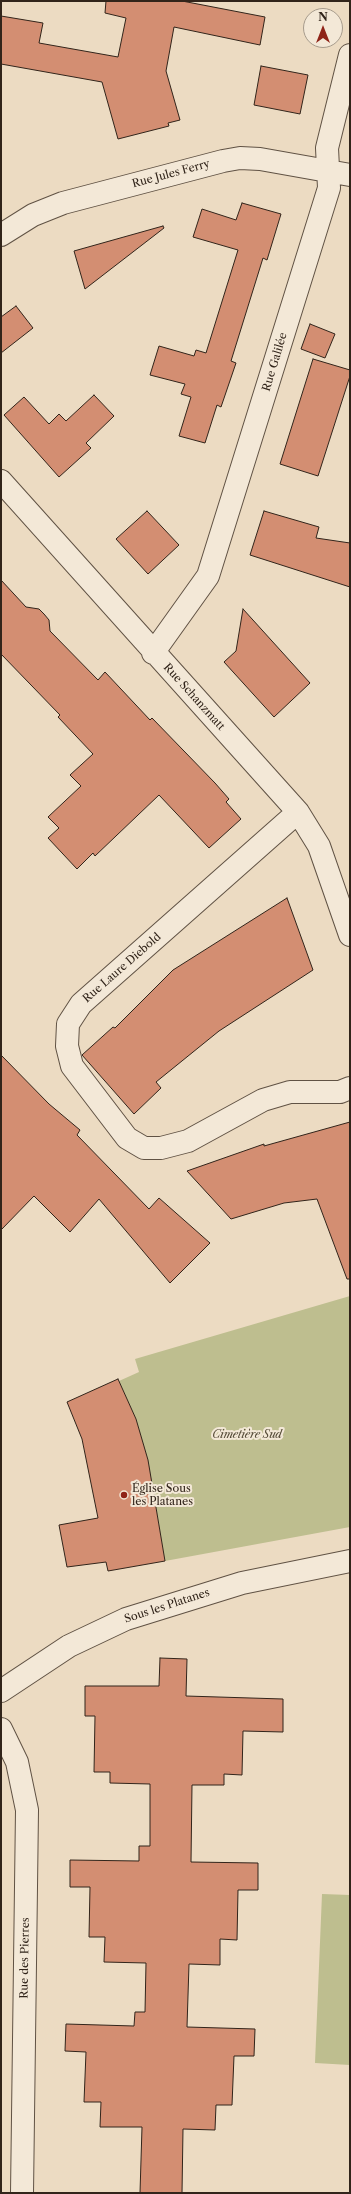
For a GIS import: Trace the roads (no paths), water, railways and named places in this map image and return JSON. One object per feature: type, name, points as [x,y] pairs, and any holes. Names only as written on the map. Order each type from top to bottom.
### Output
[{"type":"street","name":"Rue Galilée","points":[[153,652],[208,576],[330,188],[327,148],[350,55]]},
{"type":"street","name":"Rue Jules Ferry","points":[[1,236],[33,215],[63,203],[222,161],[240,158],[260,159],[350,175]]},
{"type":"street","name":"Rue Schanzmatt","points":[[1,481],[298,812],[319,846],[344,893],[350,935]]},
{"type":"street","name":"Rue Laure Diebold","points":[[298,812],[81,1004],[68,1024],[67,1046],[72,1066],[126,1138],[144,1148],[161,1148],[188,1141],[263,1100],[290,1092],[340,1092],[350,1088]]},
{"type":"street","name":"Sous les Platanes","points":[[1,1691],[69,1646],[126,1619],[242,1583],[350,1561]]},
{"type":"street","name":"Rue des Pierres","points":[[1,1729],[17,1762],[27,1810],[22,2193]]},
{"type":"place","name":"Église Sous les Platanes","points":[[124,1495]]},
{"type":"park label","name":"Cimetière Sud","points":[[247,1435]]}]
